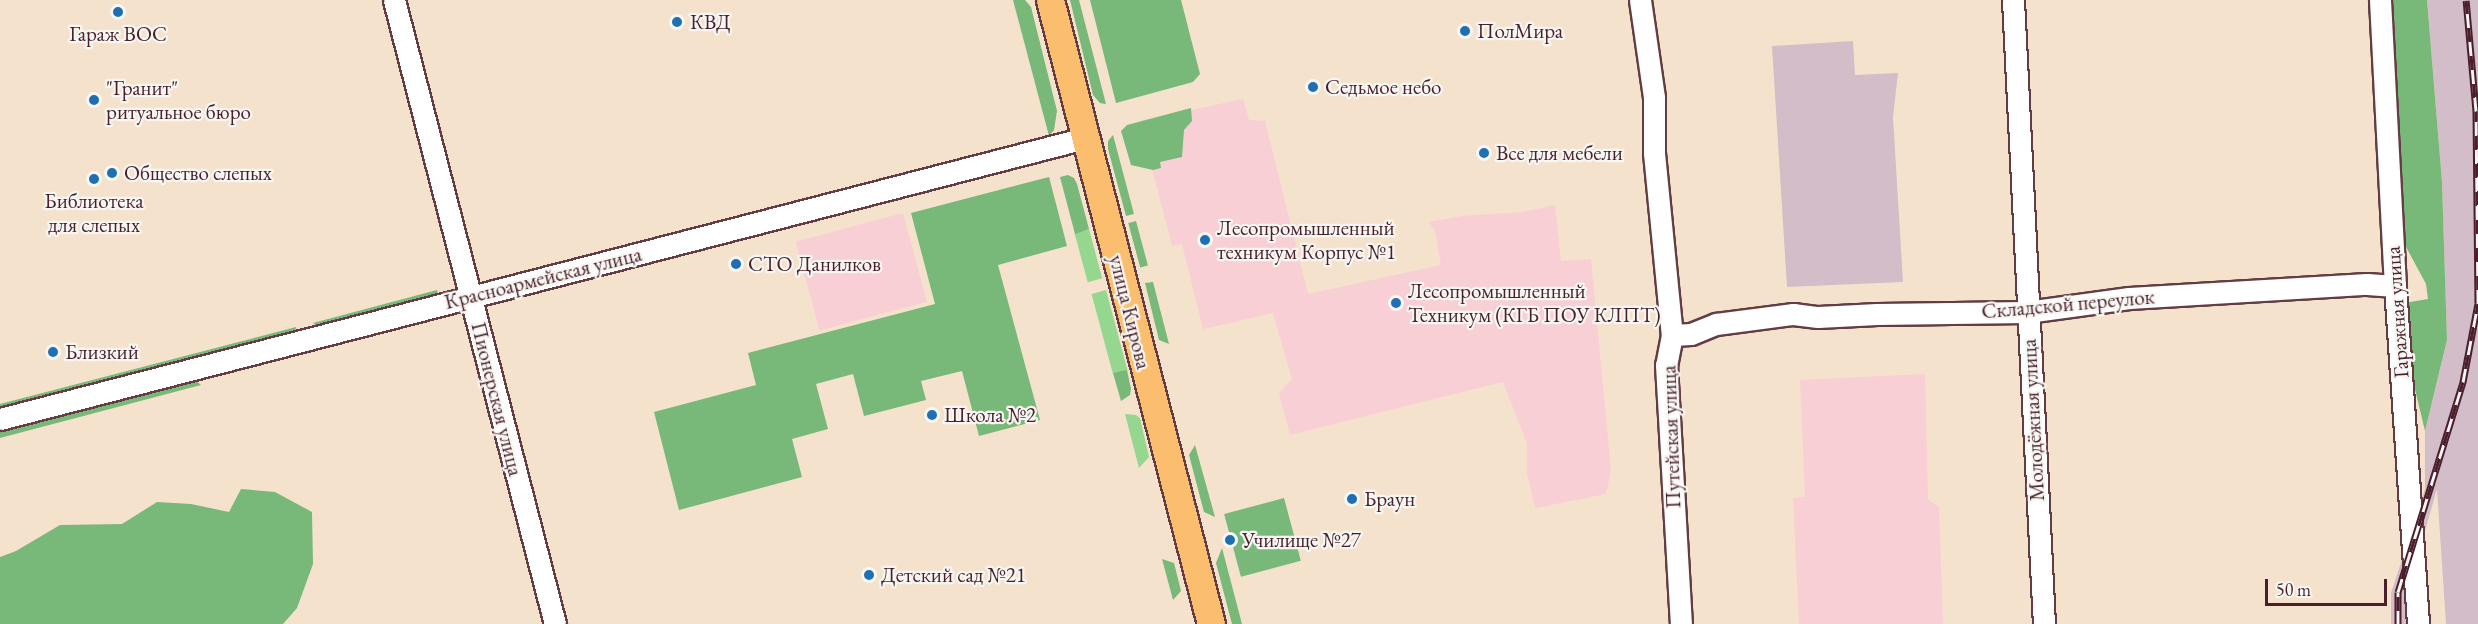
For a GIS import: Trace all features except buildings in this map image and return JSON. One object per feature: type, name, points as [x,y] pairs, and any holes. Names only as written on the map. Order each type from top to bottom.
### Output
[{"type":"main road","name":"улица Кирова","points":[[1050,0],[1211,624]]},
{"type":"street","name":"Пионерская улица","points":[[394,0],[555,624]]},
{"type":"street","name":"Путейская улица","points":[[1640,0],[1654,97],[1654,153],[1672,335],[1666,365],[1681,624]]},
{"type":"street","name":"Молодёжная улица","points":[[2013,0],[2044,624]]},
{"type":"street","name":"Гаражная улица","points":[[2380,0],[2395,286],[2418,624]]},
{"type":"street","name":"Красноармейская улица","points":[[0,419],[1085,138]]},
{"type":"street","name":"Складской переулок","points":[[1672,335],[1691,334],[1716,324],[1793,314],[1818,317],[2027,312],[2129,298],[2367,284],[2395,286]]},
{"type":"shaded area","points":[[2427,0],[2478,0],[2478,624],[2446,624],[2437,489],[2407,594],[2408,624],[2391,624],[2391,593],[2425,489],[2425,431],[2447,340],[2442,182]]},
{"type":"shaded area","points":[[1853,41],[1855,75],[1898,73],[1893,117],[1903,282],[1787,287],[1772,46]]},
{"type":"shaded area","name":"Лесопромышленный Техникум (КГБ ПОУ КЛПТ)","points":[[1243,99],[1249,120],[1265,121],[1308,294],[1441,265],[1435,231],[1429,222],[1462,216],[1523,212],[1555,205],[1561,261],[1591,259],[1611,470],[1606,494],[1535,508],[1527,474],[1527,443],[1503,382],[1290,435],[1279,393],[1292,379],[1273,313],[1203,329],[1182,244],[1172,246],[1140,121]]},
{"type":"shaded area","points":[[903,213],[927,302],[820,331],[796,242]]},
{"type":"shaded area","points":[[1925,374],[1928,500],[1939,507],[1943,624],[1799,624],[1793,498],[1805,497],[1800,380]]},
{"type":"green space","points":[[1013,0],[1025,0],[1031,7],[1057,111],[1054,130],[1049,136]]},
{"type":"green space","points":[[1070,0],[1079,0],[1106,104],[1100,103],[1093,95]]},
{"type":"green space","points":[[1090,0],[1181,0],[1200,74],[1193,82],[1116,103]]},
{"type":"green space","points":[[2393,0],[2427,0],[2442,182],[2447,340],[2425,431],[2413,381],[2404,303],[2428,299],[2426,284],[2405,245]]},
{"type":"green space","points":[[1191,108],[1192,121],[1184,130],[1182,157],[1160,162],[1161,168],[1153,170],[1131,165],[1121,131],[1127,125]]},
{"type":"green space","points":[[1113,135],[1134,214],[1126,216],[1108,149],[1108,141]]},
{"type":"green space","points":[[1068,175],[1074,178],[1077,184],[1089,229],[1075,234],[1060,177]]},
{"type":"green space","points":[[1049,177],[1067,246],[998,265],[1040,420],[979,436],[962,371],[921,381],[926,400],[864,416],[853,374],[816,384],[828,429],[792,439],[802,477],[679,510],[654,412],[756,385],[748,353],[935,304],[911,213]]},
{"type":"green space","points":[[1136,221],[1148,265],[1140,268],[1128,223]]},
{"type":"green space","points":[[1089,229],[1102,278],[1088,282],[1075,233]]},
{"type":"green space","points":[[1153,282],[1169,344],[1159,340],[1145,283]]},
{"type":"green space","points":[[437,290],[439,299],[318,327],[313,323]]},
{"type":"green space","points":[[1106,290],[1127,370],[1113,374],[1092,294]]},
{"type":"green space","points":[[296,327],[295,334],[0,413],[0,404]]},
{"type":"green space","points":[[1127,370],[1130,395],[1121,401],[1113,373]]},
{"type":"green space","points":[[194,379],[201,385],[0,438],[0,429]]},
{"type":"green space","points":[[1125,414],[1136,415],[1140,418],[1149,457],[1139,468]]},
{"type":"green space","points":[[1195,445],[1215,517],[1204,512],[1189,455]]},
{"type":"green space","points":[[241,489],[275,492],[312,512],[313,564],[297,608],[283,624],[0,624],[0,557],[16,551],[60,525],[122,524],[157,502],[191,504],[229,512]]},
{"type":"green space","points":[[1284,498],[1301,561],[1241,577],[1224,514]]},
{"type":"green space","points":[[1222,548],[1242,624],[1232,624],[1216,563]]},
{"type":"green space","points":[[1162,559],[1174,563],[1181,591],[1173,600]]},
{"type":"railway","points":[[2398,624],[2398,592],[2463,382],[2478,303],[2476,111],[2466,0]]},
{"type":"place","name":"Гараж ВОС","points":[[118,12]]},
{"type":"place","name":"КВД","points":[[677,22]]},
{"type":"place","name":"ПолМира","points":[[1465,31]]},
{"type":"place","name":"Седьмое небо","points":[[1313,87]]},
{"type":"place","name":"\"Гранит\" ритуальное бюро","points":[[94,100]]},
{"type":"place","name":"Все для мебели","points":[[1484,153]]},
{"type":"place","name":"Общество слепых","points":[[112,173]]},
{"type":"place","name":"Библиотека для слепых","points":[[94,179]]},
{"type":"place","name":"Лесопромышленный техникум Корпус №1","points":[[1205,240]]},
{"type":"place","name":"СТО Данилков","points":[[736,264]]},
{"type":"place","name":"Лесопромышленный Техникум (КГБ ПОУ КЛПТ)","points":[[1396,303]]},
{"type":"place","name":"Близкий","points":[[53,352]]},
{"type":"place","name":"Школа №2","points":[[932,415]]},
{"type":"place","name":"Браун","points":[[1352,499]]},
{"type":"place","name":"Училище №27","points":[[1230,540]]},
{"type":"place","name":"Детский сад №21","points":[[869,575]]}]
